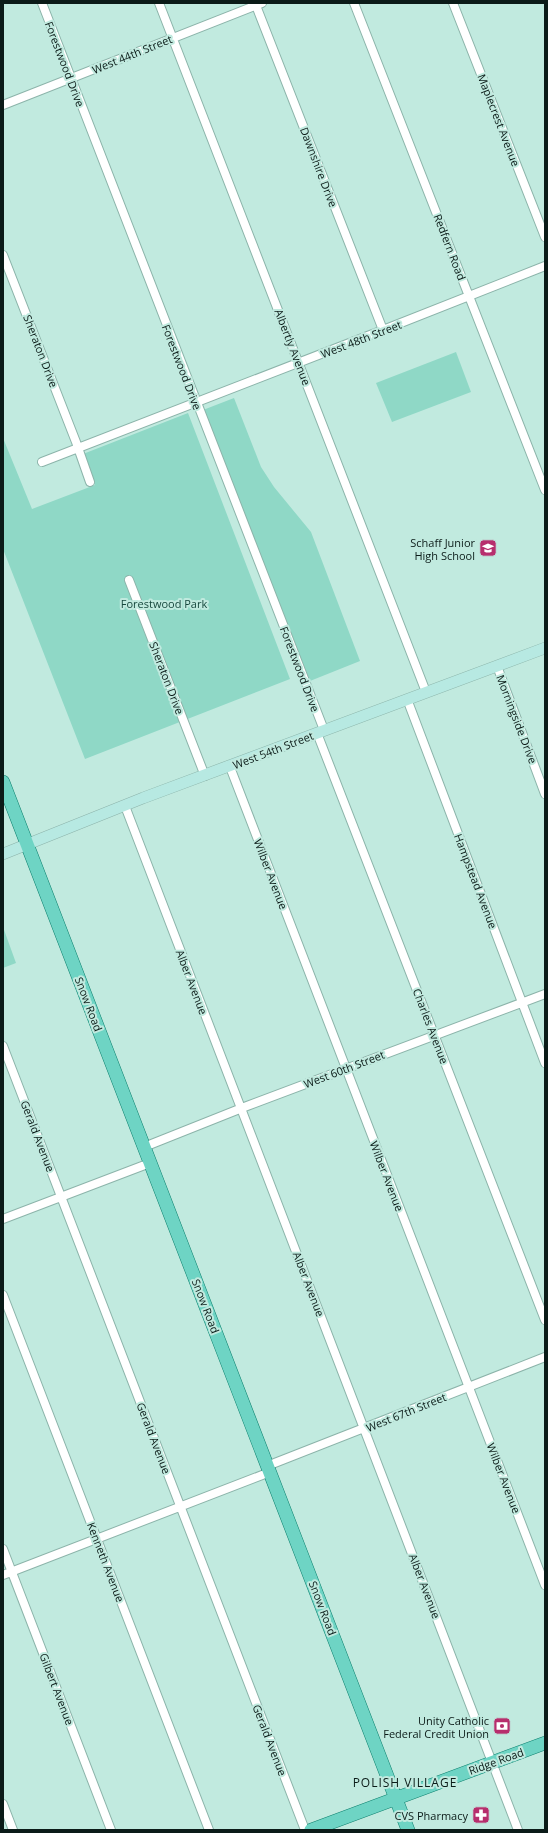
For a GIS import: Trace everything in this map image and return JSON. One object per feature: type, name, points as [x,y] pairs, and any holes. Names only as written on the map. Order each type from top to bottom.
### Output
[{"type":"main road","name":"Snow Road","points":[[3,782],[397,1798],[408,1830]]},
{"type":"main road","name":"Ridge Road","points":[[311,1830],[545,1743]]},
{"type":"street","name":"Forestwood Drive","points":[[42,3],[320,731]]},
{"type":"street","name":"Albertly Avenue","points":[[159,3],[426,692]]},
{"type":"street","name":"Redfern Road","points":[[354,3],[545,490]]},
{"type":"street","name":"Maplecrest Avenue","points":[[453,3],[545,237]]},
{"type":"street","name":"West 44th Street","points":[[3,105],[258,4]]},
{"type":"street","name":"Dawnshire Drive","points":[[258,4],[383,330]]},
{"type":"street","name":"Sheraton Drive","points":[[3,255],[78,447],[90,482]]},
{"type":"street","name":"West 48th Street","points":[[42,462],[545,266]]},
{"type":"street","name":"Sheraton Drive","points":[[129,580],[205,776]]},
{"type":"street","name":"West 54th Street","points":[[3,854],[320,731],[545,648]]},
{"type":"street","name":"Morningside Drive","points":[[497,666],[545,794]]},
{"type":"street","name":"Hampstead Avenue","points":[[407,699],[545,1063]]},
{"type":"street","name":"Charles Avenue","points":[[320,731],[434,1035],[545,1320]]},
{"type":"street","name":"Wilber Avenue","points":[[230,767],[545,1585]]},
{"type":"street","name":"Alber Avenue","points":[[125,806],[518,1830]]},
{"type":"street","name":"West 60th Street","points":[[144,1147],[434,1035],[545,994]]},
{"type":"street","name":"Gerald Avenue","points":[[3,1046],[305,1830]]},
{"type":"street","points":[[3,1219],[150,1163]]},
{"type":"street","name":"Kenneth Avenue","points":[[3,1295],[209,1830]]},
{"type":"street","name":"West 67th Street","points":[[3,1575],[180,1507],[365,1428],[545,1357]]},
{"type":"street","name":"Gilbert Avenue","points":[[3,1549],[111,1830]]},
{"type":"street","points":[[3,1804],[13,1830]]},
{"type":"green space","points":[[456,352],[471,392],[392,422],[376,383]]},
{"type":"green space","points":[[234,398],[261,467],[274,487],[311,532],[360,661],[310,681],[203,410]]},
{"type":"green space","name":"Forestwood Park","points":[[188,413],[290,679],[85,759],[3,549],[3,438],[32,509],[95,485],[83,454]]},
{"type":"green space","points":[[3,927],[16,963],[3,968]]},
{"type":"place","name":"Schaff Junior High School","points":[[488,548]]},
{"type":"place","name":"Unity Catholic Federal Credit Union","points":[[502,1726]]},
{"type":"place","name":"CVS Pharmacy","points":[[481,1815]]},
{"type":"district","name":"POLISH VILLAGE","points":[[405,1782]]}]
